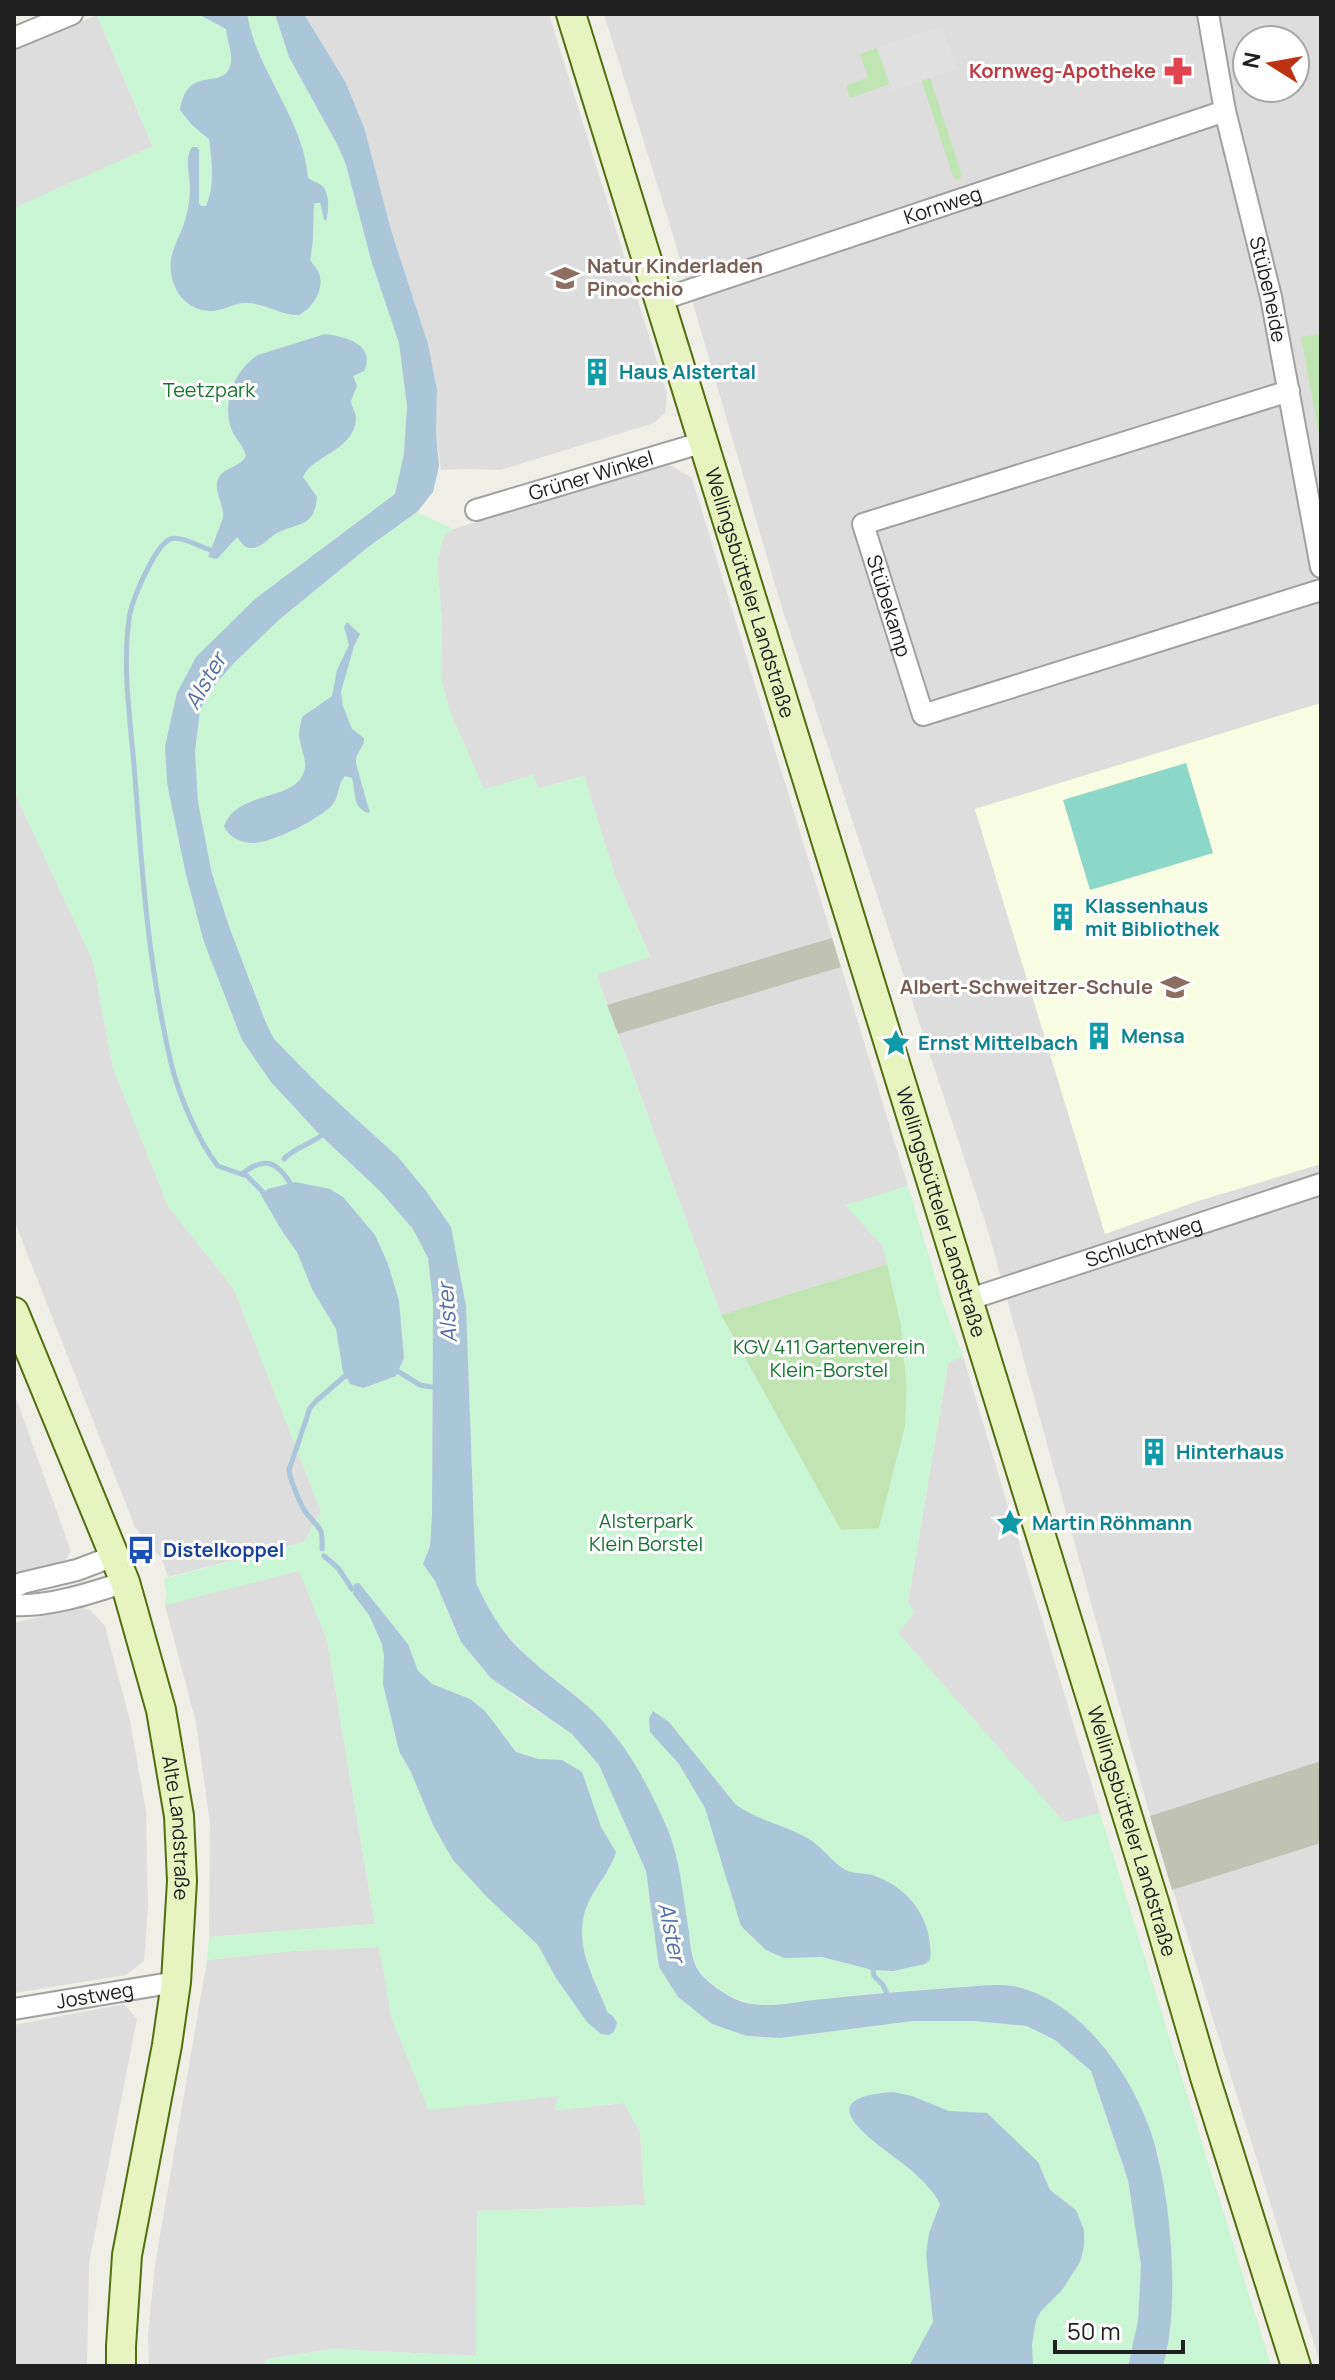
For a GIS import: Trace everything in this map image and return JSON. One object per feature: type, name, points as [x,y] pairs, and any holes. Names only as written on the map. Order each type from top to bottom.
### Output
[{"type":"main road","name":"Wellingsbütteler Landstraße","points":[[571,14],[1296,2366]]},
{"type":"main road","name":"Alte Landstraße","points":[[14,1312],[119,1569],[161,1710],[179,1816],[182,1881],[176,1982],[127,2255],[121,2366]]},
{"type":"street","points":[[14,38],[72,14]]},
{"type":"street","name":"Stübeheide","points":[[1208,14],[1225,111],[1270,290],[1321,567]]},
{"type":"street","name":"Kornweg","points":[[660,300],[1225,111]]},
{"type":"street","name":"Stübekamp","points":[[1289,391],[863,524],[923,715],[1321,590]]},
{"type":"street","name":"Grüner Winkel","points":[[476,510],[704,442]]},
{"type":"street","name":"Schluchtweg","points":[[967,1300],[1321,1184]]},
{"type":"street","points":[[14,1588],[22,1583],[77,1570],[119,1569]]},
{"type":"street","points":[[14,1605],[86,1595],[119,1569]]},
{"type":"street","name":"Jostweg","points":[[14,2009],[176,1982]]},
{"type":"shaded area","points":[[304,14],[549,14],[667,394],[665,413],[654,423],[500,470],[441,470],[436,432],[437,390],[428,344],[391,230],[365,130],[346,83]]},
{"type":"shaded area","points":[[604,14],[1321,14],[1321,703],[975,810],[1105,1233],[1321,1164],[1321,2366],[1150,1816],[987,1227],[781,605],[673,235]]},
{"type":"shaded area","points":[[97,15],[153,147],[14,208],[14,50]]},
{"type":"shaded area","points":[[942,26],[957,69],[892,91],[877,48]]},
{"type":"shaded area","points":[[668,464],[692,478],[908,1186],[846,1206],[883,1246],[888,1264],[721,1315],[596,974],[650,956],[615,876],[584,776],[537,789],[533,775],[484,790],[450,712],[441,680],[442,622],[437,563],[444,535],[453,529]]},
{"type":"shaded area","name":"Albert-Schweitzer-Schule","points":[[1321,703],[1321,1164],[1198,1201],[1105,1234],[975,809]]},
{"type":"shaded area","points":[[1186,763],[1213,853],[1090,890],[1063,800]]},
{"type":"shaded area","points":[[14,791],[93,961],[113,1068],[168,1206],[234,1289],[321,1511],[304,1542],[168,1577],[162,1559],[135,1527],[14,1220]]},
{"type":"shaded area","points":[[832,938],[841,967],[618,1034],[607,1005]]},
{"type":"shaded area","points":[[963,1356],[1100,1813],[1064,1823],[898,1633],[914,1613],[908,1602],[948,1363]]},
{"type":"shaded area","points":[[14,1393],[71,1551],[66,1560],[14,1575]]},
{"type":"shaded area","points":[[299,1570],[327,1640],[375,1924],[209,1937],[210,1824],[196,1723],[165,1605]]},
{"type":"shaded area","points":[[81,1607],[90,1610],[105,1626],[130,1721],[146,1811],[148,1906],[144,1961],[126,1975],[14,1993],[14,1623]]},
{"type":"shaded area","points":[[1321,1761],[1321,1843],[1172,1890],[1150,1816]]},
{"type":"shaded area","points":[[380,1947],[392,2019],[558,2096],[556,2110],[624,2103],[640,2132],[645,2205],[478,2211],[477,2356],[332,2349],[268,2359],[261,2366],[149,2366],[148,2334],[155,2265],[207,1960],[293,1951]]},
{"type":"shaded area","points":[[124,2004],[137,2019],[89,2263],[87,2366],[14,2366],[14,2025]]},
{"type":"green space","name":"Teetzpark","points":[[275,14],[289,57],[346,165],[371,260],[399,343],[407,406],[404,453],[395,494],[290,573],[165,746],[271,1082],[414,1229],[428,1258],[433,1302],[432,1514],[430,1546],[423,1564],[435,1581],[456,1632],[515,1697],[572,1734],[599,1765],[646,1871],[659,1967],[678,1997],[712,2024],[747,2036],[780,2038],[913,2021],[974,2021],[1027,2026],[1055,2040],[1091,2071],[1128,2180],[1141,2265],[1138,2321],[1128,2366],[261,2366],[268,2359],[332,2349],[476,2356],[477,2211],[645,2205],[640,2132],[624,2103],[555,2110],[558,2096],[428,2110],[392,2019],[379,1947],[293,1951],[207,1960],[209,1937],[375,1924],[327,1640],[299,1571],[165,1605],[167,1594],[164,1579],[304,1542],[321,1511],[234,1289],[168,1206],[113,1068],[93,961],[14,791],[14,208],[153,146],[97,15]]},
{"type":"green space","points":[[877,48],[890,84],[850,98],[846,86],[868,77],[860,54]]},
{"type":"green space","points":[[930,78],[962,175],[959,180],[953,177],[921,79]]},
{"type":"green space","points":[[1319,334],[1321,347],[1321,446],[1301,337]]},
{"type":"green space","name":"Alsterpark Klein Borstel","points":[[417,512],[453,529],[444,535],[437,563],[442,622],[441,680],[450,712],[484,789],[534,775],[538,789],[584,776],[615,876],[650,957],[596,975],[721,1315],[841,1530],[879,1528],[905,1427],[907,1388],[901,1325],[883,1246],[845,1205],[908,1186],[945,1310],[963,1356],[948,1363],[908,1601],[914,1613],[898,1633],[1064,1822],[1100,1813],[1271,2366],[1163,2366],[1168,2349],[1170,2247],[1159,2154],[1081,2023],[1047,1999],[1012,1986],[979,1986],[756,2006],[727,1995],[706,1979],[694,1962],[673,1846],[648,1788],[613,1732],[579,1698],[528,1658],[493,1618],[476,1583],[466,1306],[451,1227],[398,1157],[274,1039],[230,929],[212,874],[198,802],[195,752],[200,710],[212,688],[234,663],[280,619],[368,547]]},
{"type":"green space","name":"KGV 411 Gartenverein Klein-Borstel","points":[[888,1264],[901,1325],[907,1388],[905,1427],[879,1529],[840,1530],[721,1315]]},
{"type":"water","points":[[198,14],[247,14],[260,56],[298,135],[308,178],[321,185],[326,192],[326,221],[320,203],[314,205],[310,260],[319,274],[320,288],[312,304],[299,315],[246,303],[215,311],[200,310],[185,301],[175,287],[171,259],[188,207],[188,162],[192,147],[199,150],[201,206],[206,206],[209,198],[212,173],[209,139],[180,110],[184,95],[191,86],[222,76],[231,62],[226,29]]},
{"type":"water","name":"Alster","points":[[275,14],[304,14],[346,83],[365,130],[391,230],[428,344],[437,390],[439,466],[433,492],[417,512],[368,547],[280,619],[212,688],[200,710],[195,752],[198,802],[212,874],[230,929],[274,1039],[398,1157],[451,1227],[466,1306],[476,1583],[504,1632],[539,1667],[603,1721],[635,1764],[660,1811],[674,1849],[694,1962],[715,1987],[746,2003],[779,2005],[916,1990],[1012,1986],[1036,1993],[1058,2005],[1097,2039],[1114,2060],[1140,2105],[1157,2152],[1163,2181],[1171,2246],[1172,2312],[1163,2366],[1128,2366],[1138,2321],[1141,2265],[1128,2180],[1091,2071],[1055,2040],[1027,2026],[974,2021],[913,2021],[780,2038],[747,2036],[712,2024],[678,1997],[659,1967],[646,1871],[599,1765],[572,1734],[491,1678],[461,1642],[435,1581],[423,1564],[430,1546],[432,1514],[433,1302],[428,1258],[413,1229],[380,1191],[318,1133],[271,1082],[242,1040],[204,942],[167,783],[165,746],[177,693],[196,657],[255,599],[395,494],[404,453],[407,406],[399,343],[371,260],[346,165],[289,57]]},
{"type":"water","points":[[325,334],[357,344],[366,354],[367,362],[364,371],[353,376],[357,386],[351,401],[356,417],[353,431],[340,446],[307,470],[303,477],[317,497],[313,514],[305,522],[279,532],[259,546],[247,547],[237,537],[217,559],[208,557],[223,518],[217,483],[225,471],[239,464],[246,456],[229,418],[230,397],[237,377],[258,355]]},
{"type":"water","points":[[347,622],[360,634],[341,692],[352,729],[364,738],[356,764],[370,813],[357,804],[352,778],[345,776],[333,804],[308,822],[263,842],[250,843],[236,839],[224,826],[231,815],[252,801],[289,788],[304,772],[299,735],[302,717],[332,696],[337,670],[349,645],[344,627]]},
{"type":"water","points":[[295,1182],[330,1189],[343,1197],[375,1235],[399,1301],[404,1358],[396,1376],[363,1388],[350,1384],[343,1372],[336,1329],[312,1289],[297,1252],[261,1195],[268,1189]]},
{"type":"water","points":[[359,1583],[408,1644],[418,1671],[432,1684],[470,1699],[485,1711],[516,1752],[538,1759],[562,1760],[582,1772],[601,1827],[616,1852],[589,1901],[582,1930],[591,1972],[608,2013],[617,2023],[614,2032],[609,2035],[601,2034],[587,2022],[556,1978],[538,1945],[453,1860],[433,1825],[399,1751],[383,1684],[382,1644],[369,1615],[353,1594],[354,1584]]},
{"type":"water","points":[[653,1711],[669,1722],[736,1805],[809,1839],[848,1871],[885,1880],[908,1897],[928,1932],[930,1960],[925,1964],[893,1971],[873,1970],[822,1957],[784,1958],[766,1950],[741,1926],[705,1808],[679,1764],[650,1732],[649,1718]]},
{"type":"water","points":[[893,2092],[949,2111],[987,2113],[1038,2162],[1050,2190],[1076,2210],[1084,2230],[1080,2262],[1062,2290],[1036,2320],[1033,2366],[909,2366],[933,2322],[926,2254],[929,2233],[940,2204],[911,2170],[869,2137],[850,2114],[852,2104],[865,2096]]},
{"type":"waterway","points":[[210,550],[184,540],[170,539],[157,552],[144,576],[129,619],[126,658],[129,718],[148,923],[172,1067],[190,1118],[218,1166],[247,1176],[263,1192]]},
{"type":"waterway","points":[[284,1159],[326,1132]]},
{"type":"waterway","points":[[242,1174],[256,1165],[269,1164],[280,1170],[290,1183]]},
{"type":"waterway","points":[[399,1372],[420,1385],[438,1388]]},
{"type":"waterway","points":[[322,1549],[321,1532],[302,1505],[289,1470],[310,1408],[345,1376]]},
{"type":"waterway","points":[[324,1556],[338,1568],[352,1589]]},
{"type":"waterway","points":[[873,1970],[888,1996]]},
{"type":"place","name":"Kornweg-Apotheke","points":[[1178,71]]},
{"type":"place","name":"Natur Kinderladen Pinocchio","points":[[565,278]]},
{"type":"place","name":"Haus Alstertal","points":[[597,372]]},
{"type":"place","name":"Klassenhaus mit Bibliothek","points":[[1063,917]]},
{"type":"place","name":"Albert-Schweitzer-Schule","points":[[1175,987]]},
{"type":"place","name":"Mensa","points":[[1099,1036]]},
{"type":"place","name":"Ernst Mittelbach","points":[[896,1043]]},
{"type":"place","name":"Hinterhaus","points":[[1154,1452]]},
{"type":"place","name":"Martin Röhmann","points":[[1010,1523]]},
{"type":"place","name":"Distelkoppel","points":[[141,1550]]}]
